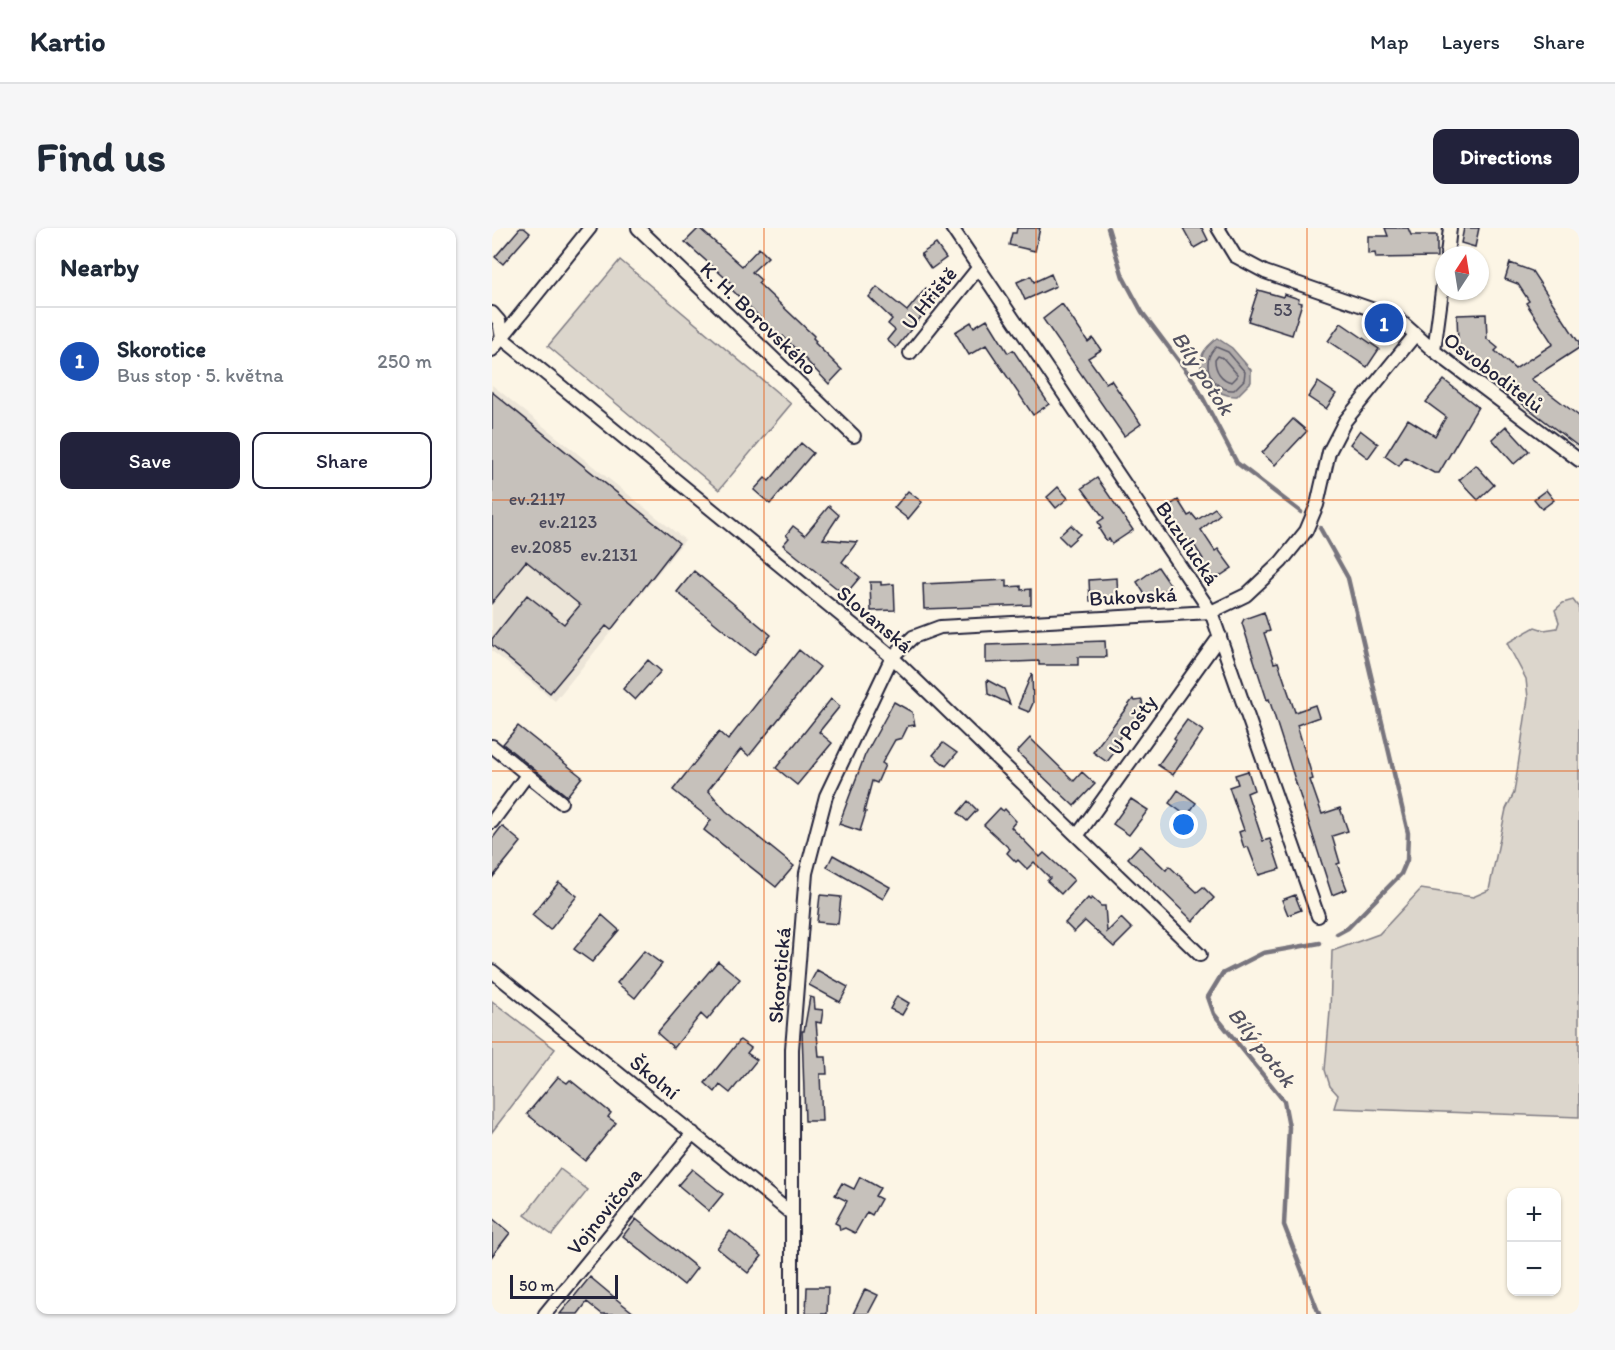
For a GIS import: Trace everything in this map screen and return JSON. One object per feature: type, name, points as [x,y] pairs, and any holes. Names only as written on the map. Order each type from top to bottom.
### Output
[{"type":"street","points":[[497,338],[590,228]]},
{"type":"street","name":"K. H. Borovského","points":[[638,228],[854,436]]},
{"type":"street","name":"Buzulucká","points":[[952,228],[1211,612],[1318,916]]},
{"type":"street","name":"Osvoboditelů","points":[[1218,228],[1235,256],[1265,272],[1397,318],[1434,351],[1579,460]]},
{"type":"street","points":[[1448,246],[1450,228]]},
{"type":"street","name":"U Hřiště","points":[[910,353],[979,267]]},
{"type":"street","points":[[1434,351],[1441,300]]},
{"type":"street","points":[[492,313],[499,321],[497,338],[492,350]]},
{"type":"street","name":"Bukovská","points":[[892,657],[913,637],[940,627],[1211,612],[1246,595],[1281,562],[1306,531],[1317,505],[1329,453],[1345,421],[1414,335]]},
{"type":"street","name":"Slovanská","points":[[497,338],[892,657],[1200,955]]},
{"type":"street","name":"U Pošty","points":[[1077,836],[1220,636]]},
{"type":"street","name":"Skorotická","points":[[790,1313],[792,1049],[806,873],[826,796],[892,657]]},
{"type":"street","points":[[492,746],[561,802]]},
{"type":"street","points":[[492,822],[527,775]]},
{"type":"street","name":"Školní","points":[[492,971],[792,1214]]},
{"type":"street","name":"Vojnovičova","points":[[545,1314],[693,1133]]},
{"type":"shaded area","points":[[620,260],[791,404],[719,490],[548,346]]},
{"type":"shaded area","points":[[492,385],[685,540],[555,701],[492,651]]},
{"type":"shaded area","points":[[1573,600],[1579,608],[1579,1117],[1334,1108],[1338,1095],[1330,1086],[1325,1070],[1332,951],[1379,934],[1421,889],[1473,897],[1489,890],[1506,809],[1514,793],[1528,698],[1526,679],[1507,643],[1535,627],[1544,630],[1557,628],[1559,622],[1555,610],[1563,603]]},
{"type":"shaded area","points":[[492,1001],[555,1049],[492,1132]]},
{"type":"shaded area","points":[[560,1169],[588,1190],[552,1235],[525,1215]]},
{"type":"water","points":[[1217,338],[1232,348],[1251,370],[1251,382],[1237,396],[1222,393],[1216,389],[1205,378],[1202,371],[1203,353]]},
{"type":"building","points":[[520,228],[530,233],[503,264],[495,257]]},
{"type":"building","points":[[699,228],[742,266],[759,248],[768,257],[752,272],[761,280],[758,283],[814,336],[815,343],[842,370],[829,384],[783,336],[781,338],[729,287],[732,284],[685,242]]},
{"type":"building","points":[[1017,228],[1040,228],[1035,251],[1009,245],[1012,233],[1016,233]]},
{"type":"building","points":[[1183,228],[1202,228],[1208,240],[1194,248]]},
{"type":"building","points":[[1385,228],[1408,228],[1411,235],[1437,235],[1435,257],[1376,258],[1375,253],[1368,254],[1368,236],[1388,236]]},
{"type":"building","points":[[1464,228],[1479,228],[1475,246],[1461,243]]},
{"type":"building","points":[[936,244],[946,258],[931,269],[921,254]]},
{"type":"building","points":[[1510,263],[1532,271],[1579,343],[1579,348],[1531,379],[1579,416],[1579,447],[1520,402],[1524,397],[1501,383],[1482,366],[1478,370],[1458,343],[1457,315],[1486,314],[1487,339],[1498,348],[1495,351],[1515,369],[1553,344],[1526,303],[1529,301],[1518,284],[1505,279]]},
{"type":"building","points":[[1051,274],[1056,286],[1025,300],[1017,282],[1031,276],[1034,282]]},
{"type":"building","points":[[877,287],[907,311],[926,288],[937,297],[896,348],[887,340],[895,330],[888,324],[892,319],[869,297]]},
{"type":"building","points":[[1258,290],[1299,299],[1298,302],[1302,303],[1292,335],[1248,321]]},
{"type":"building","points":[[1062,304],[1088,342],[1093,338],[1101,350],[1088,358],[1106,383],[1111,380],[1141,424],[1124,436],[1043,319]]},
{"type":"building","points":[[987,319],[1008,353],[1013,350],[1049,404],[1033,415],[986,345],[969,355],[955,332],[971,322],[974,327]]},
{"type":"building","points":[[1341,323],[1379,349],[1367,367],[1328,341]]},
{"type":"building","points":[[1444,380],[1478,407],[1439,473],[1434,473],[1405,457],[1399,466],[1385,456],[1408,419],[1435,436],[1446,417],[1426,402]]},
{"type":"building","points":[[1318,382],[1336,394],[1326,409],[1308,397]]},
{"type":"building","points":[[492,392],[679,543],[611,630],[606,626],[550,693],[492,645],[492,639],[527,595],[564,624],[580,605],[526,561],[492,603]]},
{"type":"building","points":[[1293,419],[1307,431],[1275,465],[1262,453]]},
{"type":"building","points":[[1506,426],[1529,451],[1514,464],[1492,439]]},
{"type":"building","points":[[1360,430],[1378,444],[1368,458],[1350,444]]},
{"type":"building","points":[[801,443],[813,453],[770,504],[754,490],[765,478],[769,481]]},
{"type":"building","points":[[1476,465],[1494,485],[1478,500],[1459,480]]},
{"type":"building","points":[[1097,478],[1133,530],[1112,544],[1109,539],[1106,540],[1099,529],[1101,528],[1098,522],[1104,518],[1082,488]]},
{"type":"building","points":[[1058,487],[1068,498],[1056,508],[1047,497]]},
{"type":"building","points":[[1546,490],[1554,500],[1542,509],[1534,499]]},
{"type":"building","points":[[908,491],[922,502],[908,519],[894,508]]},
{"type":"building","points":[[1178,500],[1188,516],[1192,514],[1197,520],[1215,508],[1220,514],[1201,530],[1215,551],[1218,549],[1232,568],[1214,580],[1191,540],[1188,542],[1165,508]]},
{"type":"building","points":[[829,506],[839,515],[823,539],[857,542],[842,562],[860,577],[845,595],[783,545],[789,538],[786,535],[793,526],[805,535]]},
{"type":"building","points":[[1071,525],[1080,534],[1068,545],[1059,536]]},
{"type":"building","points":[[1158,567],[1171,586],[1149,601],[1137,582]]},
{"type":"building","points":[[694,571],[771,635],[754,655],[677,592]]},
{"type":"building","points":[[1117,578],[1118,600],[1090,601],[1089,580]]},
{"type":"building","points":[[1007,580],[1007,587],[1021,586],[1021,590],[1031,589],[1031,605],[924,609],[923,584]]},
{"type":"building","points":[[870,582],[881,582],[881,585],[894,584],[895,610],[871,611]]},
{"type":"building","points":[[1264,612],[1270,631],[1264,633],[1274,663],[1278,662],[1295,712],[1315,705],[1319,717],[1297,725],[1313,779],[1310,780],[1322,814],[1340,808],[1348,831],[1332,836],[1340,863],[1337,864],[1347,889],[1332,895],[1242,623],[1244,619]]},
{"type":"building","points":[[1105,641],[1106,657],[1078,657],[1078,665],[1039,665],[1039,661],[986,663],[986,645]]},
{"type":"building","points":[[799,650],[820,667],[749,756],[741,749],[708,790],[726,811],[794,866],[776,887],[704,830],[711,820],[673,790],[719,732],[728,740]]},
{"type":"building","points":[[648,660],[661,671],[635,700],[623,689]]},
{"type":"building","points":[[1032,673],[1033,703],[1029,712],[1019,708],[1019,704]]},
{"type":"building","points":[[987,680],[1004,689],[1010,704],[988,694]]},
{"type":"building","points":[[831,699],[840,706],[819,732],[832,743],[797,785],[776,768]]},
{"type":"building","points":[[1133,699],[1142,700],[1143,707],[1149,710],[1136,728],[1129,724],[1115,744],[1119,746],[1107,762],[1093,752]]},
{"type":"building","points":[[894,702],[912,712],[915,725],[908,726],[902,738],[895,740],[882,763],[885,765],[877,783],[872,781],[860,831],[839,824],[865,755]]},
{"type":"building","points":[[1187,720],[1203,731],[1173,775],[1158,765]]},
{"type":"building","points":[[518,726],[582,777],[567,796],[503,744]]},
{"type":"building","points":[[1030,738],[1074,781],[1082,772],[1095,784],[1074,806],[1017,752]]},
{"type":"building","points":[[943,743],[957,753],[946,766],[933,755]]},
{"type":"building","points":[[1248,771],[1254,790],[1247,793],[1263,841],[1270,839],[1280,869],[1259,875],[1248,847],[1244,848],[1239,832],[1244,830],[1229,787],[1238,784],[1235,775]]},
{"type":"building","points":[[1178,790],[1196,803],[1187,816],[1169,803]]},
{"type":"building","points":[[1131,799],[1148,810],[1129,835],[1113,824]]},
{"type":"building","points":[[968,801],[977,810],[967,821],[958,813]]},
{"type":"building","points":[[1000,808],[1003,811],[1005,809],[1016,821],[1011,827],[1040,857],[1044,853],[1074,880],[1061,894],[1047,881],[1050,878],[1034,862],[1027,869],[1018,860],[1016,862],[1007,853],[1010,849],[984,825]]},
{"type":"building","points":[[502,826],[521,842],[492,878],[492,839]]},
{"type":"building","points":[[1140,845],[1166,870],[1169,866],[1197,892],[1203,887],[1214,898],[1193,921],[1128,858]]},
{"type":"building","points":[[833,855],[890,887],[883,899],[827,867]]},
{"type":"building","points":[[559,882],[577,896],[550,930],[532,915]]},
{"type":"building","points":[[820,895],[841,897],[838,924],[817,922]]},
{"type":"building","points":[[1295,895],[1301,910],[1288,915],[1282,900]]},
{"type":"building","points":[[1088,898],[1105,906],[1107,932],[1121,918],[1132,929],[1114,947],[1085,921],[1074,932],[1065,923]]},
{"type":"building","points":[[602,915],[619,930],[592,962],[574,949]]},
{"type":"building","points":[[644,951],[662,964],[635,998],[617,983]]},
{"type":"building","points":[[718,961],[740,979],[707,1020],[701,1014],[674,1048],[657,1033]]},
{"type":"building","points":[[817,970],[848,987],[840,1002],[809,985]]},
{"type":"building","points":[[897,996],[909,1003],[902,1015],[890,1009]]},
{"type":"building","points":[[810,997],[814,998],[815,1009],[823,1010],[821,1023],[816,1022],[819,1057],[826,1057],[827,1074],[820,1074],[822,1121],[805,1121],[802,1031],[804,1031]]},
{"type":"building","points":[[740,1040],[751,1048],[747,1053],[757,1060],[730,1093],[720,1085],[715,1092],[705,1083]]},
{"type":"building","points":[[558,1077],[567,1083],[570,1080],[611,1113],[608,1117],[616,1123],[585,1161],[527,1114]]},
{"type":"building","points":[[692,1169],[723,1194],[709,1211],[678,1185]]},
{"type":"building","points":[[860,1177],[880,1188],[875,1196],[881,1199],[872,1215],[867,1212],[855,1233],[845,1228],[840,1230],[839,1225],[835,1223],[847,1201],[835,1195],[842,1183],[854,1189]]},
{"type":"building","points":[[492,1218],[510,1233],[492,1256]]},
{"type":"building","points":[[636,1219],[697,1268],[684,1285],[623,1236]]},
{"type":"building","points":[[730,1231],[762,1256],[748,1273],[717,1248]]},
{"type":"building","points":[[590,1277],[635,1314],[602,1314],[587,1302],[578,1314],[560,1314]]},
{"type":"building","points":[[807,1287],[828,1287],[827,1314],[806,1314]]},
{"type":"building","points":[[865,1289],[878,1295],[868,1314],[853,1314]]},
{"type":"waterway","name":"Bílý potok","points":[[1108,228],[1123,277],[1142,312],[1194,381],[1237,463],[1301,512]]},
{"type":"waterway","name":"Bílý potok","points":[[1320,528],[1348,578],[1408,833],[1407,860],[1401,874],[1348,928],[1337,934]]},
{"type":"waterway","name":"Bílý potok","points":[[1319,1314],[1284,1225],[1289,1127],[1284,1101],[1214,1014],[1208,997],[1222,974],[1263,953],[1320,943]]},
{"type":"place","name":"Skorotice","points":[[1384,323]]}]
